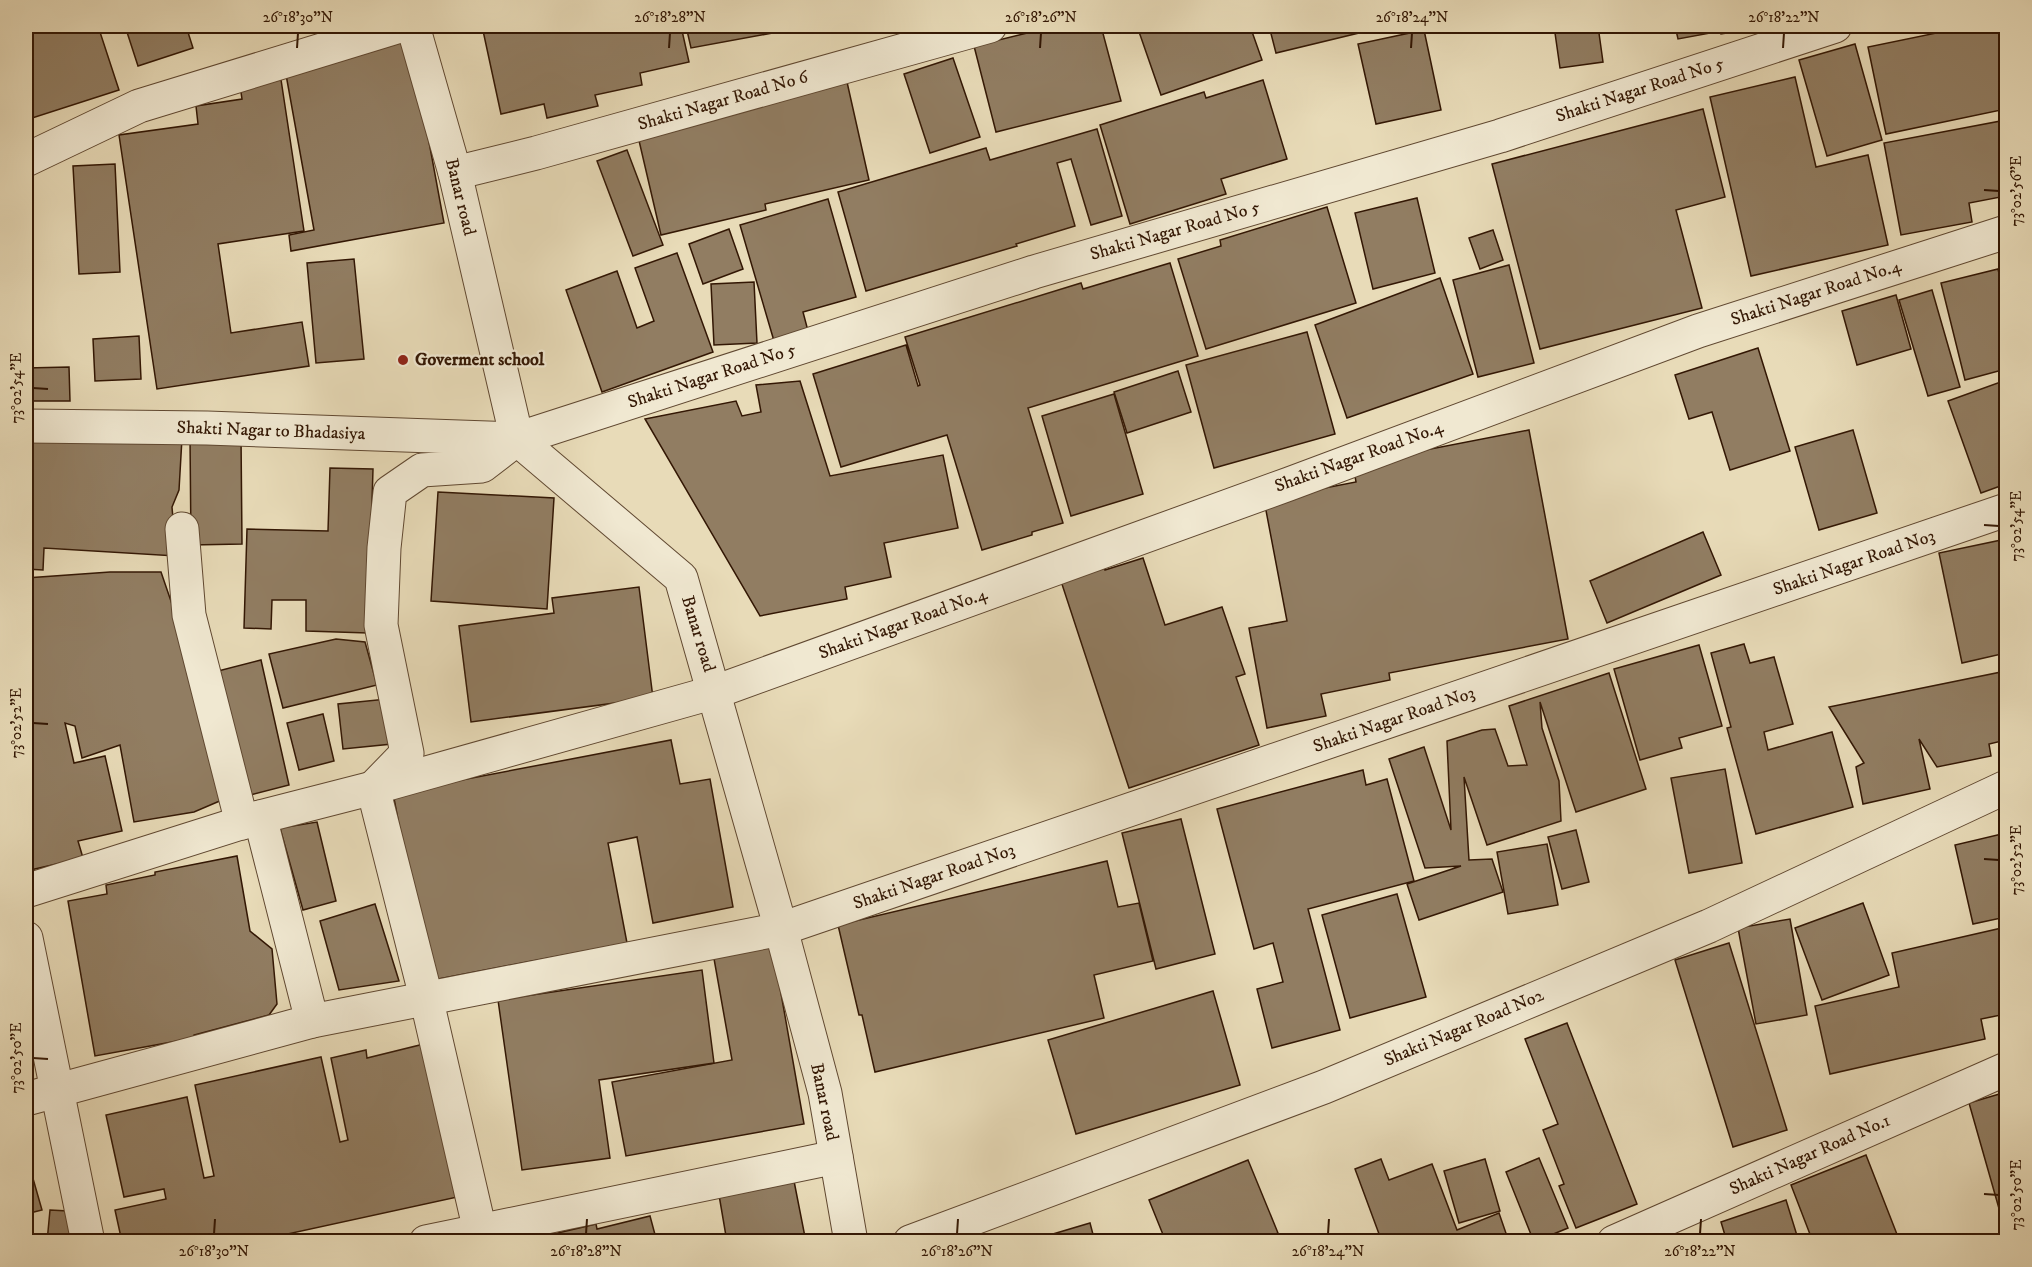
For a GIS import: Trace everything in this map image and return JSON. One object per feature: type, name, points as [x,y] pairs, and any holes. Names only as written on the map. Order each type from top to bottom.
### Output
[{"type":"street","points":[[26,160],[139,106],[400,26]]},
{"type":"street","name":"Banar road","points":[[413,26],[455,173],[517,439],[681,578],[715,692],[825,1093],[851,1242]]},
{"type":"street","name":"Shakti Nagar Road No 6","points":[[455,173],[536,153],[990,26]]},
{"type":"street","name":"Shakti Nagar Road No 5","points":[[517,439],[1034,272],[1500,136],[1835,26]]},
{"type":"street","name":"Shakti Nagar Road No.4","points":[[26,891],[251,820],[374,788],[715,692],[1289,484],[1698,331],[2007,232]]},
{"type":"street","name":"Shakti Nagar to Bhadasiya","points":[[26,426],[207,428],[517,439]]},
{"type":"street","points":[[480,1230],[426,997],[374,788],[407,753],[381,626],[384,548],[390,492],[422,470],[482,466],[517,439]]},
{"type":"street","name":"Shakti Nagar Road No3","points":[[41,1094],[312,1021],[781,929],[2007,510]]},
{"type":"street","points":[[182,529],[189,615],[312,1021]]},
{"type":"street","name":"Shakti Nagar Road No2","points":[[909,1242],[1324,1087],[1708,926],[2007,787]]},
{"type":"street","points":[[26,938],[41,1094],[88,1242]]},
{"type":"street","name":"Shakti Nagar Road No.1","points":[[1614,1242],[2007,1069]]},
{"type":"street","points":[[426,1242],[836,1157]]},
{"type":"building","points":[[26,26],[98,26],[119,90],[26,120]]},
{"type":"building","points":[[125,26],[186,26],[193,48],[138,66]]},
{"type":"building","points":[[205,26],[230,26],[207,32]]},
{"type":"building","points":[[482,26],[681,26],[689,62],[640,73],[642,85],[595,95],[598,106],[547,118],[544,104],[501,114]]},
{"type":"building","points":[[686,26],[810,26],[691,48]]},
{"type":"building","points":[[1056,26],[1101,26],[1121,101],[996,132],[974,46]]},
{"type":"building","points":[[1137,26],[1250,26],[1262,60],[1161,95]]},
{"type":"building","points":[[1269,26],[1388,26],[1276,53]]},
{"type":"building","points":[[1554,26],[1598,26],[1603,62],[1560,68]]},
{"type":"building","points":[[1675,26],[1715,26],[1716,32],[1678,39]]},
{"type":"building","points":[[1720,26],[1766,26],[1766,27],[1721,34]]},
{"type":"building","points":[[1955,26],[2006,26],[2006,109],[1886,134],[1868,47],[1956,29]]},
{"type":"building","points":[[1424,30],[1441,110],[1376,124],[1358,44]]},
{"type":"building","points":[[410,39],[444,223],[291,251],[289,235],[314,230],[285,69]]},
{"type":"building","points":[[1855,44],[1882,140],[1827,156],[1799,60]]},
{"type":"building","points":[[953,58],[980,137],[930,153],[904,74]]},
{"type":"building","points":[[280,73],[304,231],[218,244],[231,333],[302,322],[309,366],[157,389],[119,135],[198,124],[196,106],[242,99],[239,79]]},
{"type":"building","points":[[1795,77],[1816,167],[1868,155],[1888,245],[1751,276],[1710,97]]},
{"type":"building","points":[[1263,80],[1287,159],[1221,179],[1226,194],[1130,224],[1100,125],[1204,92],[1206,98]]},
{"type":"building","points":[[847,82],[869,180],[765,204],[766,210],[661,235],[637,132]]},
{"type":"building","points":[[1703,109],[1725,197],[1676,210],[1702,308],[1540,349],[1492,164]]},
{"type":"building","points":[[2006,120],[2006,196],[1969,203],[1972,222],[1901,235],[1884,143]]},
{"type":"building","points":[[1097,129],[1122,216],[1091,225],[1071,159],[1057,163],[1075,226],[1016,244],[1017,246],[866,291],[838,192],[986,148],[990,160]]},
{"type":"building","points":[[627,150],[663,245],[633,256],[597,161]]},
{"type":"building","points":[[115,164],[120,272],[79,274],[73,166]]},
{"type":"building","points":[[1417,198],[1435,273],[1373,289],[1355,213]]},
{"type":"building","points":[[828,199],[856,297],[803,312],[808,331],[774,341],[740,225]]},
{"type":"building","points":[[1327,207],[1356,303],[1206,349],[1178,259],[1221,246],[1220,240]]},
{"type":"building","points":[[729,229],[743,269],[703,284],[689,244]]},
{"type":"building","points":[[1493,230],[1503,260],[1480,269],[1469,238]]},
{"type":"building","points":[[677,253],[713,352],[602,392],[566,290],[617,271],[637,328],[654,321],[635,268]]},
{"type":"building","points":[[354,259],[364,359],[316,363],[307,263]]},
{"type":"building","points":[[1170,263],[1198,356],[1028,408],[1063,523],[982,550],[947,435],[841,467],[813,374],[906,345],[918,386],[920,385],[905,337],[1081,283],[1083,289]]},
{"type":"building","points":[[1509,265],[1534,363],[1478,377],[1453,280]]},
{"type":"building","points":[[1998,269],[2006,304],[2006,369],[1965,380],[1941,283]]},
{"type":"building","points":[[1440,278],[1473,374],[1347,418],[1315,325]]},
{"type":"building","points":[[754,282],[757,343],[714,345],[711,284]]},
{"type":"building","points":[[1932,290],[1960,387],[1928,396],[1899,300]]},
{"type":"building","points":[[1896,295],[1911,349],[1857,365],[1842,311]]},
{"type":"building","points":[[1307,332],[1335,434],[1214,468],[1186,365]]},
{"type":"building","points":[[139,336],[141,379],[95,381],[93,339]]},
{"type":"building","points":[[1758,348],[1790,451],[1730,470],[1712,412],[1689,419],[1675,375]]},
{"type":"building","points":[[69,367],[70,401],[26,401],[26,368]]},
{"type":"building","points":[[1178,371],[1191,412],[1127,433],[1114,392]]},
{"type":"building","points":[[2006,380],[2006,484],[1981,493],[1948,401]]},
{"type":"building","points":[[800,381],[830,476],[943,455],[958,528],[884,543],[891,577],[845,587],[847,599],[760,616],[645,419],[736,401],[742,416],[761,412],[756,385]]},
{"type":"building","points":[[1114,394],[1143,494],[1071,516],[1042,416]]},
{"type":"building","points":[[1529,430],[1568,639],[1389,673],[1390,680],[1321,694],[1326,716],[1267,728],[1249,628],[1287,621],[1264,500],[1356,482],[1353,464]]},
{"type":"building","points":[[1853,430],[1877,513],[1819,530],[1795,447]]},
{"type":"building","points":[[26,433],[182,438],[179,490],[172,507],[176,556],[44,548],[43,570],[26,569]]},
{"type":"building","points":[[241,436],[242,544],[191,545],[190,437]]},
{"type":"building","points":[[330,468],[373,469],[368,633],[306,631],[306,600],[272,600],[271,629],[244,628],[247,529],[328,531]]},
{"type":"building","points":[[438,492],[554,498],[547,609],[431,601]]},
{"type":"building","points":[[1703,532],[1721,575],[1607,623],[1590,581]]},
{"type":"building","points":[[2006,539],[2006,653],[1962,663],[1939,553]]},
{"type":"building","points":[[1100,555],[1105,570],[1143,558],[1165,625],[1222,607],[1245,674],[1236,677],[1259,745],[1129,788],[1057,569]]},
{"type":"building","points":[[110,572],[161,572],[174,610],[222,800],[194,812],[134,822],[120,745],[82,758],[75,726],[65,723],[74,763],[105,756],[122,831],[78,841],[83,858],[26,871],[26,578]]},
{"type":"building","points":[[639,587],[653,698],[471,722],[459,626],[554,613],[552,598]]},
{"type":"building","points":[[336,639],[365,642],[377,685],[283,708],[269,654]]},
{"type":"building","points":[[1744,644],[1750,663],[1774,657],[1793,724],[1764,732],[1768,750],[1832,732],[1853,807],[1756,834],[1727,728],[1731,727],[1711,653]]},
{"type":"building","points":[[1699,645],[1722,726],[1679,738],[1682,748],[1640,760],[1614,669]]},
{"type":"building","points":[[261,660],[289,785],[246,796],[218,671]]},
{"type":"building","points":[[2006,671],[2006,740],[1989,744],[1991,756],[1937,767],[1919,739],[1930,789],[1863,804],[1856,767],[1864,763],[1829,707]]},
{"type":"building","points":[[1609,673],[1646,789],[1576,812],[1540,702],[1542,728],[1559,781],[1561,821],[1487,845],[1464,777],[1469,860],[1492,859],[1503,892],[1419,920],[1407,884],[1461,866],[1425,868],[1389,759],[1424,747],[1451,830],[1447,741],[1482,730],[1495,729],[1508,766],[1527,765],[1509,706]]},
{"type":"building","points":[[387,699],[392,744],[343,749],[338,704]]},
{"type":"building","points":[[323,714],[334,761],[299,770],[287,723]]},
{"type":"building","points":[[671,740],[680,784],[710,779],[733,907],[653,923],[637,837],[608,843],[627,943],[428,981],[393,793]]},
{"type":"building","points":[[1725,769],[1742,863],[1689,873],[1671,778]]},
{"type":"building","points":[[1363,770],[1366,785],[1387,779],[1414,881],[1308,909],[1340,1030],[1272,1048],[1257,989],[1283,982],[1273,943],[1254,949],[1217,809]]},
{"type":"building","points":[[2006,817],[2006,833],[2002,818]]},
{"type":"building","points":[[1181,819],[1215,954],[1156,969],[1122,833]]},
{"type":"building","points":[[317,822],[336,901],[303,910],[280,828]]},
{"type":"building","points":[[1576,830],[1589,882],[1562,889],[1548,837]]},
{"type":"building","points":[[2006,833],[2006,917],[1973,924],[1955,845]]},
{"type":"building","points":[[1547,844],[1558,905],[1508,914],[1497,852]]},
{"type":"building","points":[[237,856],[250,931],[272,949],[277,1004],[269,1015],[194,1035],[194,1038],[95,1056],[68,901],[107,894],[106,885],[155,875],[155,872]]},
{"type":"building","points":[[1107,861],[1118,907],[1139,903],[1153,961],[1094,975],[1104,1018],[875,1072],[838,925]]},
{"type":"building","points":[[1397,894],[1426,997],[1350,1018],[1322,915]]},
{"type":"building","points":[[1863,903],[1889,975],[1822,1000],[1795,928]]},
{"type":"building","points":[[375,904],[399,981],[339,990],[320,921]]},
{"type":"building","points":[[1790,919],[1807,1015],[1756,1024],[1738,928]]},
{"type":"building","points":[[2006,927],[2006,1014],[1981,1019],[1985,1039],[1830,1074],[1815,1006],[1899,987],[1892,953]]},
{"type":"building","points":[[772,942],[804,1124],[626,1156],[612,1082],[732,1060],[713,953]]},
{"type":"building","points":[[1729,943],[1787,1130],[1733,1147],[1675,960]]},
{"type":"building","points":[[702,970],[714,1063],[599,1080],[610,1158],[522,1170],[498,1000]]},
{"type":"building","points":[[1213,991],[1240,1085],[1076,1134],[1048,1040]]},
{"type":"building","points":[[1567,1023],[1637,1204],[1576,1228],[1559,1186],[1564,1184],[1543,1130],[1558,1124],[1525,1039]]},
{"type":"building","points":[[424,1044],[462,1196],[269,1238],[270,1242],[122,1242],[115,1210],[166,1199],[164,1189],[124,1197],[106,1115],[187,1097],[204,1178],[214,1176],[195,1085],[321,1057],[340,1142],[348,1140],[331,1058],[366,1050],[367,1058]]},
{"type":"building","points":[[2006,1092],[2006,1210],[2000,1212],[1969,1103]]},
{"type":"building","points":[[26,1154],[42,1210],[26,1214]]},
{"type":"building","points":[[1866,1155],[1900,1242],[1813,1242],[1791,1185]]},
{"type":"building","points":[[1539,1158],[1568,1228],[1534,1242],[1506,1172]]},
{"type":"building","points":[[1381,1159],[1389,1180],[1432,1164],[1457,1230],[1499,1213],[1509,1242],[1382,1242],[1355,1169]]},
{"type":"building","points":[[1485,1159],[1500,1211],[1459,1223],[1444,1171]]},
{"type":"building","points":[[1248,1160],[1278,1233],[1258,1242],[1166,1242],[1149,1200]]},
{"type":"building","points":[[794,1181],[806,1242],[727,1242],[719,1195]]},
{"type":"building","points":[[1786,1200],[1799,1242],[1727,1242],[1721,1222]]},
{"type":"building","points":[[50,1210],[68,1211],[73,1242],[47,1242]]},
{"type":"building","points":[[650,1216],[657,1242],[547,1242],[545,1236],[596,1224],[597,1229]]},
{"type":"building","points":[[1090,1223],[1095,1242],[1026,1242]]},
{"type":"place","name":"Goverment school","points":[[403,360]]}]
